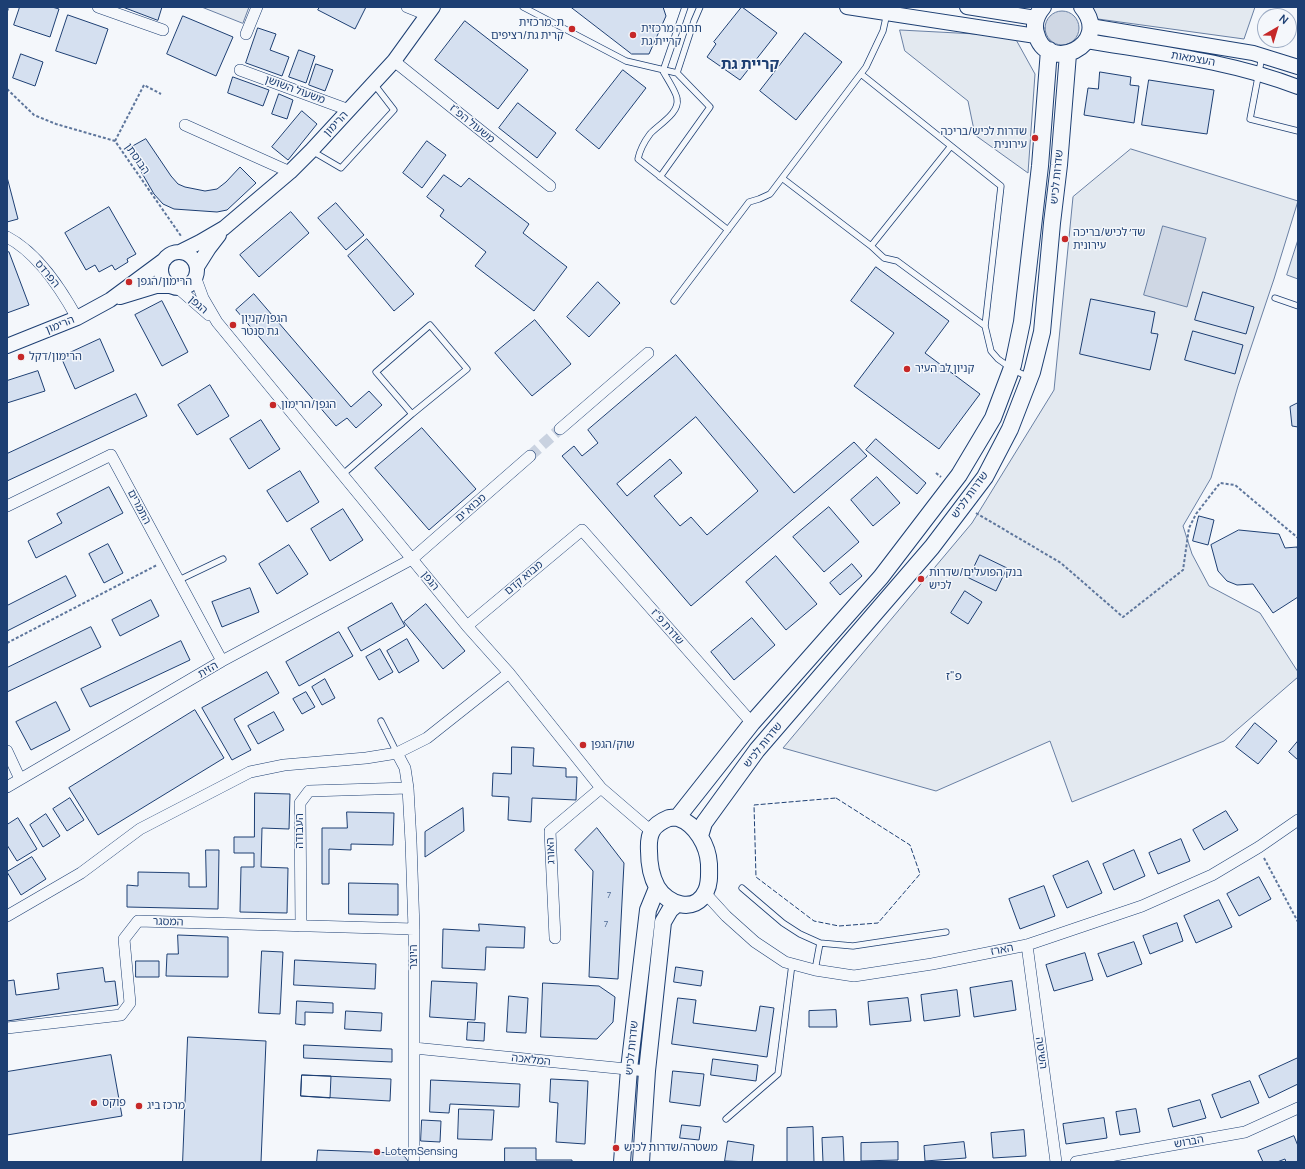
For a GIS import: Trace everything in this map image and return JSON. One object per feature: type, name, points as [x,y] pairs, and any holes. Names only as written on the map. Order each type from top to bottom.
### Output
[{"type":"main road","points":[[1040,12],[1035,24],[1036,36],[1043,47],[1055,53],[1068,54],[1082,47],[1088,33],[1089,18],[1082,7]]},
{"type":"main road","name":"שדרות לכיש","points":[[677,818],[752,723],[881,577],[959,476],[993,418],[1012,369],[1022,322],[1040,166],[1049,50]]},
{"type":"main road","name":"שדרות לכיש","points":[[700,836],[704,823],[757,750],[932,547],[985,477],[1010,429],[1030,378],[1042,332],[1059,165],[1068,54]]},
{"type":"main road","points":[[669,818],[677,818],[688,824],[700,836],[709,862],[709,884],[705,893],[693,904],[685,905],[669,901],[657,888],[654,881],[649,860],[648,840],[651,831],[662,821],[669,818]]},
{"type":"main road","name":"שדרות לכיש","points":[[622,1162],[629,1069],[648,910],[657,888]]},
{"type":"main road","name":"שדרות לכיש","points":[[640,1162],[647,1071],[664,922],[670,910],[678,904]]},
{"type":"street","points":[[98,7],[163,30]]},
{"type":"street","points":[[246,34],[257,7]]},
{"type":"street","points":[[407,7],[430,11]]},
{"type":"street","points":[[847,7],[1036,36]]},
{"type":"street","points":[[966,7],[1040,12]]},
{"type":"street","name":"הרימון","points":[[184,250],[224,228],[290,172],[312,151],[394,62],[430,11]]},
{"type":"street","name":"העצמאות","points":[[1088,33],[1253,53],[1298,68]]},
{"type":"street","name":"העצמאות","points":[[1088,33],[1216,62],[1296,86]]},
{"type":"street","name":"משעול הפ\"ז","points":[[394,62],[550,186]]},
{"type":"street","name":"משעול השושן","points":[[240,70],[349,110]]},
{"type":"street","points":[[185,125],[290,172]]},
{"type":"street","name":"הרימון","points":[[197,273],[209,248],[224,228]]},
{"type":"street","name":"הפרדס","points":[[7,237],[15,241],[36,260],[54,280],[77,318]]},
{"type":"street","points":[[184,250],[191,256],[197,273],[190,286],[174,288],[166,283],[161,275],[161,269],[164,260],[171,254],[184,250]]},
{"type":"street","name":"הרימון","points":[[7,346],[77,318],[110,300],[164,260]]},
{"type":"street","name":"הגפן","points":[[197,273],[203,298],[217,322],[467,626],[509,673],[601,788],[651,831]]},
{"type":"street","name":"הרימון","points":[[110,300],[156,286],[174,288]]},
{"type":"street","name":"הגפן","points":[[174,288],[217,322]]},
{"type":"street","points":[[560,429],[648,353]]},
{"type":"street","name":"התמרים","points":[[7,506],[111,455],[222,661]]},
{"type":"street","name":"מבוא ים","points":[[412,559],[530,456]]},
{"type":"street","name":"שדרת פ\"ז","points":[[582,530],[752,723]]},
{"type":"street","name":"מבוא קדם","points":[[467,626],[582,530]]},
{"type":"street","name":"הזית","points":[[7,787],[222,661],[412,559]]},
{"type":"street","points":[[7,916],[82,873],[140,828],[250,772],[284,765],[366,758],[398,753],[427,738],[509,673]]},
{"type":"street","points":[[7,751],[20,779]]},
{"type":"street","name":"היוצר","points":[[398,753],[405,768],[408,788],[414,929],[414,1162]]},
{"type":"street","name":"העבודה","points":[[301,926],[300,803],[309,791],[408,788]]},
{"type":"street","name":"האורג","points":[[555,938],[550,831],[601,788]]},
{"type":"street","name":"הארז","points":[[705,893],[726,916],[755,942],[785,962],[815,970],[854,976],[932,964],[1027,945],[1142,906],[1212,875],[1259,847],[1298,820]]},
{"type":"street","name":"המסגר","points":[[7,1028],[121,1015],[130,1003],[124,939],[138,921],[414,929]]},
{"type":"street","name":"השיטה","points":[[1027,945],[1056,1162]]},
{"type":"street","name":"המלאכה","points":[[414,1048],[647,1071]]},
{"type":"street","name":"הברוש","points":[[1076,1162],[1245,1132],[1298,1108]]},
{"type":"lane","points":[[522,7],[626,61],[677,74],[710,107],[660,177]]},
{"type":"lane","points":[[680,7],[681,18]]},
{"type":"lane","points":[[685,7],[663,71],[677,98],[676,107],[651,133],[640,149],[638,159],[728,230]]},
{"type":"lane","points":[[677,74],[700,7]]},
{"type":"lane","points":[[674,301],[749,202],[770,194],[861,74],[866,67],[883,31],[887,13]]},
{"type":"lane","points":[[1262,56],[1250,119],[1298,131]]},
{"type":"lane","points":[[861,74],[1001,186],[985,326],[991,351],[998,359],[1012,369],[1030,378]]},
{"type":"lane","points":[[312,151],[340,168],[394,110],[374,83]]},
{"type":"lane","points":[[871,246],[952,146]]},
{"type":"lane","points":[[782,178],[871,246],[884,258],[896,261],[985,326]]},
{"type":"lane","points":[[1275,298],[1298,306]]},
{"type":"lane","points":[[342,474],[467,369],[430,326],[376,372],[412,414]]},
{"type":"lane","points":[[179,580],[223,559]]},
{"type":"lane","points":[[381,721],[398,753]]},
{"type":"lane","points":[[742,888],[783,923],[820,944],[853,946],[946,932]]},
{"type":"lane","points":[[815,970],[820,944]]},
{"type":"lane","points":[[726,1119],[778,1074],[792,964]]},
{"type":"path","points":[[7,12],[9,7]]},
{"type":"path","points":[[115,141],[144,85],[161,94]]},
{"type":"path","name":"הבוסתן","points":[[7,89],[34,115],[56,124],[115,141],[184,250]]},
{"type":"path","points":[[976,513],[1061,563],[1123,618],[1183,570],[1189,528],[1196,514],[1220,483],[1235,485],[1298,538]]},
{"type":"path","points":[[7,642],[167,560]]},
{"type":"path","points":[[1259,847],[1298,922]]},
{"type":"shaded area","points":[[202,7],[249,7],[243,23]]},
{"type":"shaded area","points":[[1092,7],[1255,7],[1244,39],[1098,19]]},
{"type":"shaded area","points":[[1062,11],[1074,16],[1079,28],[1074,40],[1062,45],[1050,40],[1045,28],[1050,16]]},
{"type":"shaded area","points":[[900,30],[1014,36],[1035,74],[1028,173],[975,135],[968,101],[905,51]]},
{"type":"shaded area","points":[[1131,149],[1298,201],[1274,279],[1238,386],[1211,478],[1183,526],[1192,554],[1209,586],[1260,613],[1298,672],[1298,677],[1224,741],[1072,802],[1050,741],[936,791],[783,748],[972,523],[1054,390],[1073,197]]},
{"type":"shaded area","points":[[1163,226],[1206,238],[1187,307],[1144,295]]},
{"type":"shaded area","points":[[1298,240],[1298,279],[1287,275]]},
{"type":"building","points":[[20,7],[52,7],[59,9],[50,37],[14,25]]},
{"type":"building","points":[[123,7],[162,7],[158,20]]},
{"type":"building","points":[[320,7],[366,7],[355,29],[318,10]]},
{"type":"building","name":"תחנה מרכזית קריית גת","points":[[571,7],[663,7],[666,16],[649,54],[632,54]]},
{"type":"building","points":[[742,7],[777,33],[740,80],[707,57],[716,44],[714,42]]},
{"type":"building","points":[[68,15],[108,29],[96,64],[56,51]]},
{"type":"building","points":[[183,16],[233,37],[216,76],[167,54]]},
{"type":"building","points":[[465,21],[528,70],[498,109],[435,60]]},
{"type":"building","points":[[258,28],[276,34],[270,50],[289,57],[282,76],[246,63]]},
{"type":"building","points":[[805,33],[842,62],[796,120],[760,91]]},
{"type":"building","points":[[299,50],[315,56],[306,83],[289,77]]},
{"type":"building","points":[[21,54],[43,62],[35,86],[13,78]]},
{"type":"building","points":[[316,64],[333,70],[325,91],[309,85]]},
{"type":"building","points":[[623,70],[646,88],[599,149],[576,130]]},
{"type":"building","points":[[1100,72],[1131,77],[1130,85],[1139,86],[1134,123],[1084,115],[1088,88],[1098,89]]},
{"type":"building","points":[[233,77],[269,90],[263,106],[228,93]]},
{"type":"building","points":[[1149,80],[1214,90],[1207,134],[1142,125]]},
{"type":"building","points":[[279,94],[293,100],[287,119],[272,114]]},
{"type":"building","points":[[518,103],[556,133],[537,158],[499,128]]},
{"type":"building","points":[[302,111],[317,124],[288,160],[272,147]]},
{"type":"building","points":[[146,139],[171,176],[178,184],[185,187],[205,191],[217,189],[240,167],[256,183],[227,210],[217,212],[174,209],[163,204],[154,194],[128,149]]},
{"type":"building","points":[[427,141],[446,155],[422,188],[403,173]]},
{"type":"building","points":[[444,175],[461,187],[469,178],[529,224],[523,233],[567,267],[534,311],[475,266],[486,252],[440,216],[444,210],[427,197]]},
{"type":"building","points":[[7,177],[18,219],[7,222]]},
{"type":"building","points":[[336,203],[364,235],[346,250],[318,218]]},
{"type":"building","points":[[109,207],[136,254],[127,259],[128,262],[115,270],[112,265],[99,272],[95,265],[86,270],[65,233]]},
{"type":"building","points":[[291,212],[309,233],[259,277],[240,255]]},
{"type":"building","points":[[367,239],[414,294],[394,311],[348,256]]},
{"type":"building","points":[[9,252],[29,305],[7,313],[7,253]]},
{"type":"building","name":"קניון לב העיר","points":[[876,267],[949,321],[925,353],[980,394],[939,449],[854,386],[894,333],[851,301]]},
{"type":"building","points":[[598,282],[620,303],[589,337],[567,317]]},
{"type":"building","points":[[1203,292],[1254,307],[1246,334],[1195,320]]},
{"type":"building","points":[[254,294],[351,407],[369,391],[382,405],[356,428],[347,418],[336,426],[236,310]]},
{"type":"building","points":[[1091,299],[1155,312],[1151,333],[1158,334],[1150,370],[1080,354]]},
{"type":"building","points":[[162,301],[188,352],[162,366],[135,315]]},
{"type":"building","points":[[535,320],[571,364],[532,396],[495,353]]},
{"type":"building","points":[[1193,331],[1243,345],[1235,374],[1185,360]]},
{"type":"building","points":[[100,339],[114,371],[75,389],[61,357]]},
{"type":"building","points":[[676,355],[794,493],[854,442],[867,456],[691,606],[562,456],[574,446],[582,456],[598,443],[588,430]],"holes":[[[696,417],[758,491],[707,535],[691,517],[680,526],[654,496],[682,473],[670,459],[627,496],[617,484]]]},
{"type":"building","points":[[38,371],[45,391],[7,403],[7,381]]},
{"type":"building","points":[[210,385],[229,416],[197,435],[178,405]]},
{"type":"building","points":[[136,394],[147,416],[7,481],[7,454]]},
{"type":"building","points":[[1298,403],[1298,427],[1292,426],[1290,407]]},
{"type":"building","points":[[261,420],[280,449],[249,469],[230,439]]},
{"type":"building","points":[[422,428],[476,489],[429,530],[375,468]]},
{"type":"building","points":[[876,439],[926,483],[917,494],[866,450]]},
{"type":"building","points":[[300,471],[319,502],[287,522],[267,491]]},
{"type":"building","points":[[877,477],[900,503],[873,526],[851,500]]},
{"type":"building","points":[[109,487],[123,513],[36,558],[28,541],[62,523],[57,514]]},
{"type":"building","points":[[829,507],[859,542],[824,572],[793,537]]},
{"type":"building","points":[[343,509],[363,540],[330,561],[311,529]]},
{"type":"building","points":[[1199,516],[1214,520],[1208,545],[1193,541]]},
{"type":"building","points":[[1239,530],[1279,534],[1285,548],[1297,547],[1298,597],[1273,613],[1253,584],[1237,585],[1227,581],[1218,571],[1211,545]]},
{"type":"building","points":[[108,544],[123,573],[104,583],[89,554]]},
{"type":"building","points":[[289,545],[308,574],[277,594],[259,564]]},
{"type":"building","points":[[980,555],[1007,568],[996,591],[969,578]]},
{"type":"building","points":[[776,556],[817,604],[786,630],[746,582]]},
{"type":"building","points":[[852,564],[862,576],[840,595],[830,583]]},
{"type":"building","points":[[66,576],[76,596],[7,631],[7,606]]},
{"type":"building","points":[[250,588],[259,612],[222,627],[212,602]]},
{"type":"building","points":[[965,591],[982,602],[968,624],[951,613]]},
{"type":"building","points":[[151,600],[159,616],[120,636],[112,620]]},
{"type":"building","points":[[392,603],[405,626],[361,651],[348,628]]},
{"type":"building","points":[[426,604],[465,651],[443,669],[404,622]]},
{"type":"building","points":[[752,618],[775,645],[734,680],[711,652]]},
{"type":"building","points":[[91,627],[101,647],[7,692],[7,668]]},
{"type":"building","points":[[339,632],[353,656],[299,686],[286,662]]},
{"type":"building","points":[[407,639],[419,661],[399,673],[387,651]]},
{"type":"building","points":[[181,641],[190,660],[90,707],[81,689]]},
{"type":"building","points":[[380,649],[393,672],[379,680],[366,657]]},
{"type":"building","points":[[267,672],[279,693],[234,719],[251,750],[232,760],[202,708]]},
{"type":"building","points":[[325,679],[335,698],[322,705],[312,687]]},
{"type":"building","points":[[306,692],[315,707],[302,714],[293,699]]},
{"type":"building","points":[[56,702],[70,730],[31,750],[16,722]]},
{"type":"building","points":[[195,710],[224,758],[98,835],[69,788]]},
{"type":"building","points":[[274,712],[284,730],[258,744],[248,726]]},
{"type":"building","points":[[1255,723],[1277,741],[1258,764],[1236,747]]},
{"type":"building","points":[[1298,741],[1298,760],[1289,752]]},
{"type":"building","points":[[512,747],[534,748],[533,766],[566,768],[566,777],[577,777],[576,800],[532,798],[531,822],[508,820],[509,797],[492,796],[493,773],[511,774]]},
{"type":"building","points":[[255,793],[290,794],[289,829],[262,828],[261,867],[288,868],[287,913],[240,912],[241,867],[254,867],[254,853],[234,853],[234,837],[254,837]]},
{"type":"building","points":[[70,798],[84,820],[67,831],[53,809]]},
{"type":"building","points":[[463,808],[464,831],[425,857],[425,832]]},
{"type":"building","points":[[1226,811],[1238,830],[1204,850],[1193,830]]},
{"type":"building","points":[[347,812],[394,813],[393,845],[351,844],[351,850],[329,849],[329,884],[322,884],[322,828],[347,828]]},
{"type":"building","points":[[46,814],[60,836],[43,847],[30,825]]},
{"type":"building","points":[[18,818],[37,849],[17,861],[7,845],[7,825]]},
{"type":"building","points":[[597,828],[624,863],[618,979],[589,977],[593,871],[575,850]]},
{"type":"building","points":[[1181,839],[1190,861],[1158,874],[1149,853]]},
{"type":"building","points":[[206,850],[219,850],[218,909],[127,907],[127,885],[138,886],[138,872],[189,873],[189,887],[206,887]]},
{"type":"building","points":[[1134,850],[1145,876],[1114,890],[1103,864]]},
{"type":"building","points":[[32,857],[46,879],[21,895],[7,872]]},
{"type":"building","points":[[1088,861],[1102,893],[1067,908],[1053,876]]},
{"type":"building","points":[[1259,877],[1271,899],[1239,916],[1227,894]]},
{"type":"building","points":[[349,883],[398,884],[398,915],[349,914]]},
{"type":"building","points":[[1044,886],[1055,916],[1020,929],[1009,899]]},
{"type":"building","points":[[1219,900],[1232,927],[1196,943],[1184,916]]},
{"type":"building","points":[[1177,923],[1183,941],[1150,954],[1143,936]]},
{"type":"building","points":[[479,924],[525,927],[524,948],[486,947],[485,970],[442,968],[443,929],[479,931]]},
{"type":"building","points":[[178,935],[228,937],[228,977],[166,976],[167,954],[178,954]]},
{"type":"building","points":[[1134,942],[1142,964],[1107,977],[1098,954]]},
{"type":"building","points":[[262,951],[283,952],[280,1014],[259,1013]]},
{"type":"building","points":[[1085,953],[1093,980],[1054,991],[1046,965]]},
{"type":"building","points":[[295,960],[376,964],[375,989],[294,985]]},
{"type":"building","points":[[136,961],[159,961],[159,977],[136,977]]},
{"type":"building","points":[[676,967],[703,971],[701,986],[674,982]]},
{"type":"building","points":[[103,968],[105,982],[115,981],[118,1005],[7,1021],[7,981],[14,980],[16,995],[59,989],[57,974]]},
{"type":"building","points":[[432,981],[477,983],[475,1020],[430,1017]]},
{"type":"building","points":[[1012,981],[1016,1010],[974,1017],[970,988]]},
{"type":"building","points":[[543,983],[599,986],[615,997],[613,1022],[597,1039],[541,1037]]},
{"type":"building","points":[[957,990],[960,1016],[924,1021],[921,995]]},
{"type":"building","points":[[509,996],[528,998],[526,1033],[507,1032]]},
{"type":"building","points":[[678,998],[696,1000],[693,1023],[756,1031],[760,1006],[774,1008],[767,1057],[672,1044]]},
{"type":"building","points":[[908,998],[911,1021],[870,1025],[868,1002]]},
{"type":"building","points":[[297,1001],[333,1003],[333,1013],[305,1012],[305,1025],[296,1024]]},
{"type":"building","points":[[836,1010],[837,1027],[809,1027],[809,1011]]},
{"type":"building","points":[[346,1011],[382,1013],[381,1031],[345,1029]]},
{"type":"building","points":[[468,1022],[485,1023],[484,1041],[467,1040]]},
{"type":"building","points":[[188,1037],[266,1041],[261,1162],[183,1162]]},
{"type":"building","points":[[304,1045],[392,1049],[392,1062],[304,1058]]},
{"type":"building","points":[[111,1055],[122,1116],[7,1135],[7,1072]]},
{"type":"building","points":[[1298,1058],[1298,1084],[1269,1098],[1259,1076]]},
{"type":"building","points":[[713,1059],[758,1065],[756,1081],[711,1075]]},
{"type":"building","points":[[673,1071],[704,1074],[700,1106],[670,1102]]},
{"type":"building","points":[[302,1075],[391,1079],[390,1101],[301,1096]]},
{"type":"building","points":[[302,1075],[331,1076],[330,1098],[301,1096]]},
{"type":"building","points":[[551,1079],[588,1081],[585,1144],[556,1142],[558,1103],[550,1102]]},
{"type":"building","points":[[431,1080],[520,1084],[519,1107],[450,1104],[449,1113],[430,1112]]},
{"type":"building","points":[[1250,1081],[1259,1103],[1221,1118],[1212,1095]]},
{"type":"building","points":[[1200,1100],[1206,1118],[1173,1127],[1168,1109]]},
{"type":"building","points":[[459,1109],[494,1110],[492,1140],[458,1139]]},
{"type":"building","points":[[1136,1109],[1140,1132],[1120,1135],[1116,1112]]},
{"type":"building","points":[[1104,1118],[1107,1138],[1066,1144],[1063,1124]]},
{"type":"building","points":[[422,1120],[441,1121],[440,1142],[421,1141]]},
{"type":"building","points":[[682,1125],[701,1127],[699,1140],[680,1138]]},
{"type":"building","points":[[813,1127],[814,1162],[787,1162],[787,1128]]},
{"type":"building","points":[[1024,1130],[1026,1156],[993,1158],[991,1133]]},
{"type":"building","points":[[1294,1136],[1298,1146],[1298,1162],[1286,1162],[1285,1159],[1277,1162],[1263,1162],[1258,1151]]},
{"type":"building","points":[[843,1137],[844,1162],[823,1162],[822,1138]]},
{"type":"building","points":[[728,1141],[754,1145],[752,1162],[725,1161]]},
{"type":"building","points":[[898,1142],[898,1160],[861,1161],[861,1143]]},
{"type":"building","points":[[964,1142],[966,1158],[925,1161],[924,1146]]},
{"type":"building","points":[[505,1148],[536,1148],[536,1160],[572,1160],[572,1162],[505,1162]]},
{"type":"building","points":[[318,1150],[396,1153],[404,1156],[409,1162],[317,1162]]},
{"type":"tunnel","points":[[530,456],[560,429]]},
{"type":"fence","points":[[836,798],[910,845],[920,874],[878,923],[839,926],[814,921],[756,877],[754,805],[836,798]]},
{"type":"place","name":"ת. מרכזית קרית גת/רציפים","points":[[572,29]]},
{"type":"place","name":"תחנה מרכזית קריית גת","points":[[633,35]]},
{"type":"place","name":"שדרות לכיש/בריכה עירונית","points":[[1035,138]]},
{"type":"place","name":"שד׳ לכיש/בריכה עירונית","points":[[1065,239]]},
{"type":"place","name":"הרימון/הגפן","points":[[129,282]]},
{"type":"place","name":"הגפן/קניון גת סנטר","points":[[233,325]]},
{"type":"place","name":"הרימון/דקל","points":[[21,357]]},
{"type":"place","name":"קניון לב העיר","points":[[907,369]]},
{"type":"place","name":"הגפן/הרימון","points":[[273,405]]},
{"type":"place","name":"בנק הפועלים/שדרות לכיש","points":[[921,579]]},
{"type":"place","name":"שוק/הגפן","points":[[583,745]]},
{"type":"place","name":"פוקס","points":[[94,1103]]},
{"type":"place","name":"מרכז ביג","points":[[139,1106]]},
{"type":"place","name":"משטרה/שדרות לכיש","points":[[616,1148]]},
{"type":"place","name":"LotemSensing","points":[[377,1152]]},
{"type":"district","name":"קריית גת","points":[[750,65]]},
{"type":"district","name":"פ\"ז","points":[[954,677]]}]
